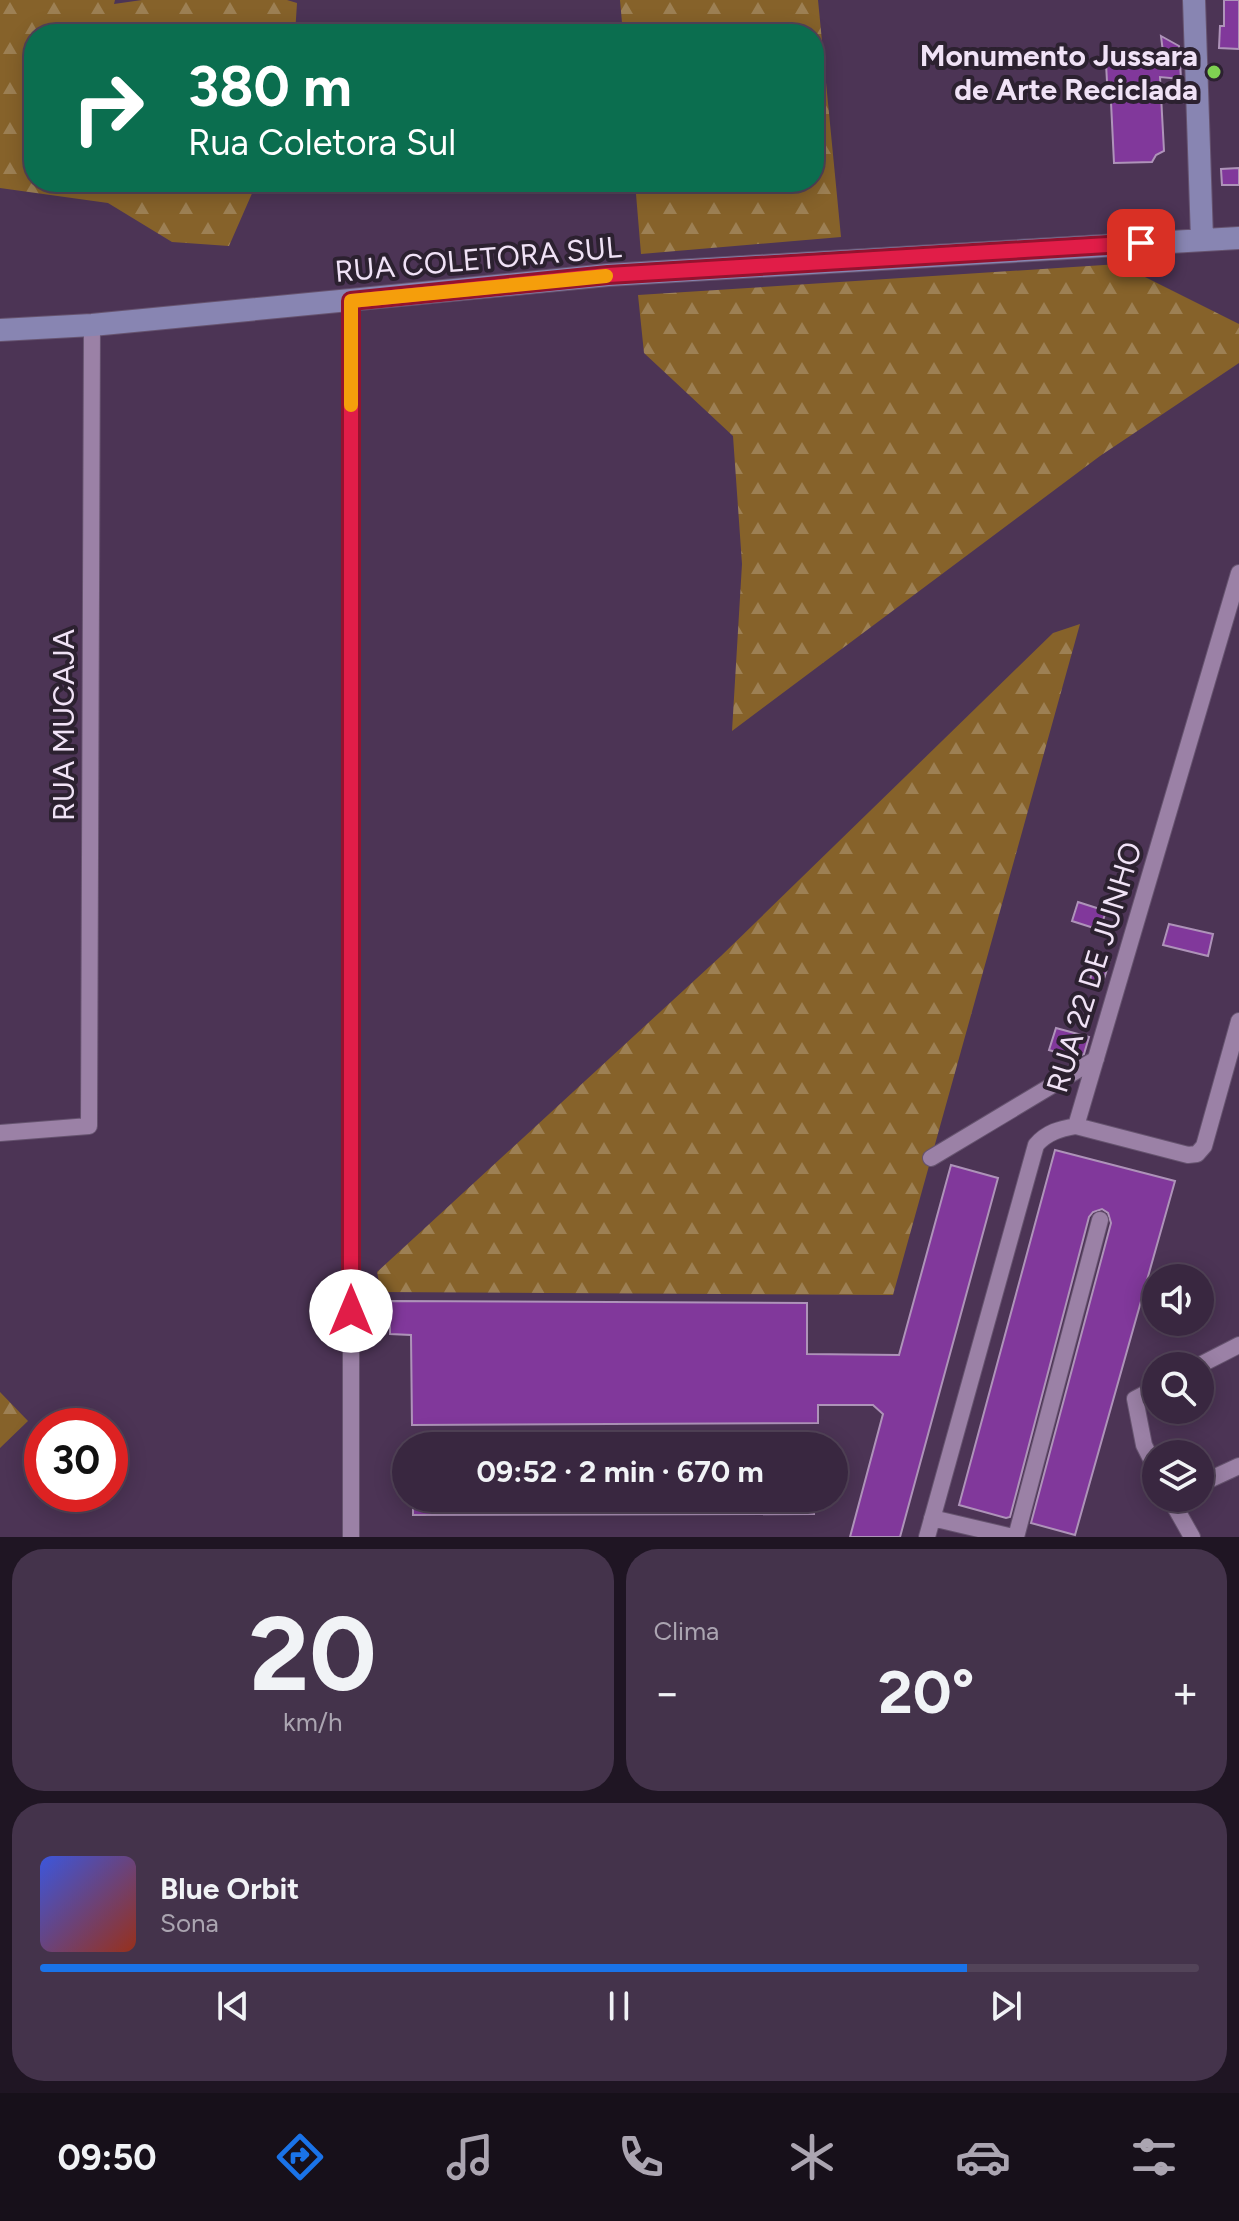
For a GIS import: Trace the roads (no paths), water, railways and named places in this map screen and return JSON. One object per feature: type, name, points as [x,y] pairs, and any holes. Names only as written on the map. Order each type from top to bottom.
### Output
[{"type":"street","points":[[1194,0],[1202,239]]},
{"type":"street","name":"RUA COLETORA SUL","points":[[0,330],[92,325],[608,275],[1239,238]]},
{"type":"street","points":[[351,301],[351,1537]]},
{"type":"street","name":"RUA MUCAJA","points":[[0,1133],[89,1126],[92,325]]},
{"type":"street","name":"RUA 22 DE JUNHO","points":[[927,1537],[1036,1145],[1042,1137],[1076,1126],[1239,573]]},
{"type":"street","points":[[1076,1126],[1188,1155],[1197,1154],[1204,1146],[1239,1021]]},
{"type":"street","points":[[931,1158],[1096,1059]]},
{"type":"street","points":[[932,1518],[1015,1537],[1100,1220]]},
{"type":"street","points":[[1214,1358],[1239,1345]]},
{"type":"street","points":[[1142,1395],[1135,1399],[1143,1440]]},
{"type":"street","points":[[1214,1478],[1239,1466]]},
{"type":"street","points":[[1179,1512],[1192,1537]]},
{"type":"place","name":"Monumento Jussara de Arte Reciclada","points":[[1214,72]]}]
